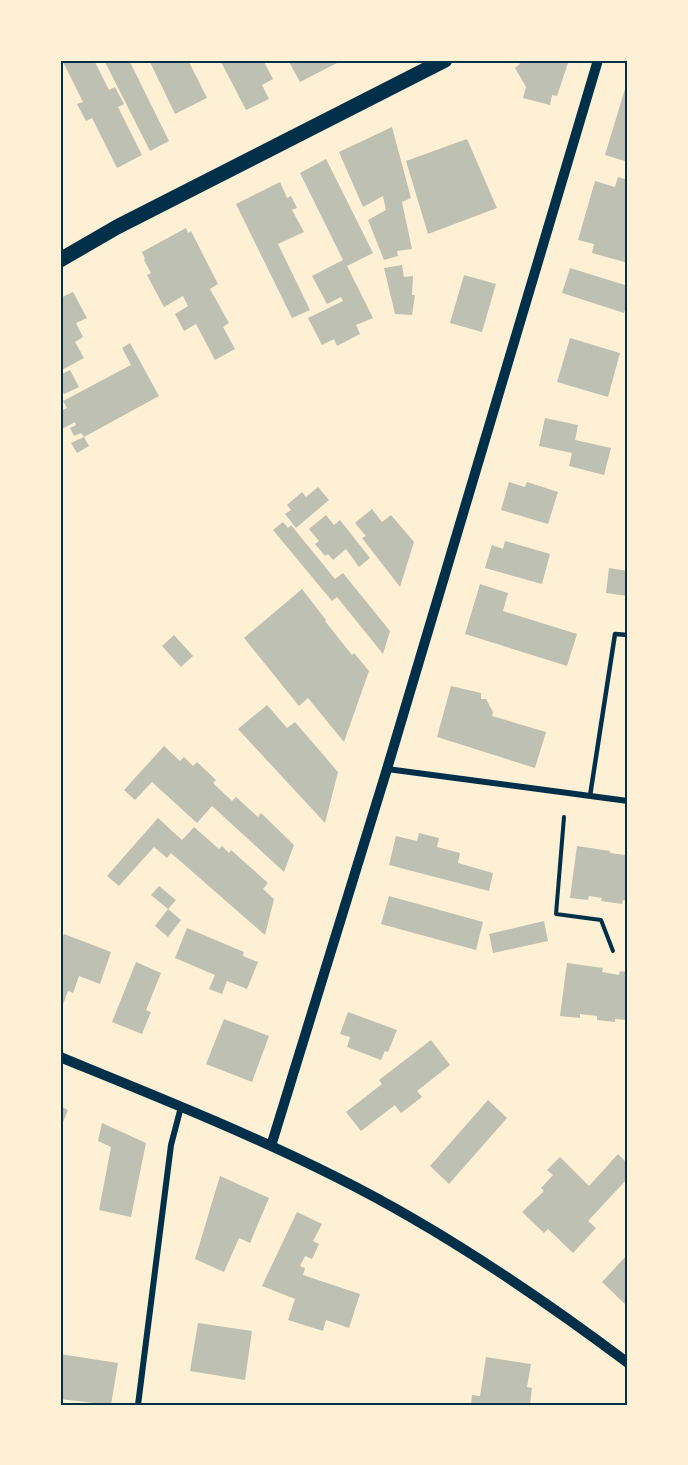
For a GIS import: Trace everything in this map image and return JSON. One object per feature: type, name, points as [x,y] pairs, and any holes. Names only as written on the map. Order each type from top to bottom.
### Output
[{"type":"main road","points":[[60,260],[117,227],[446,60]]},
{"type":"street","points":[[271,1146],[387,769],[598,60]]},
{"type":"street","points":[[387,769],[628,801]]},
{"type":"street","points":[[60,1057],[271,1146],[337,1178],[457,1246],[628,1363]]},
{"type":"street","points":[[138,1405],[171,1145],[181,1107]]},
{"type":"lane","points":[[590,796],[615,634],[628,635]]},
{"type":"path","points":[[564,817],[556,914],[601,920],[613,951]]},
{"type":"building","points":[[62,60],[94,60],[109,90],[115,87],[124,104],[118,107],[142,155],[117,168],[92,118],[86,121],[77,104],[83,102]]},
{"type":"building","points":[[104,60],[129,60],[169,141],[150,151]]},
{"type":"building","points":[[149,60],[188,60],[207,98],[175,114]]},
{"type":"building","points":[[220,60],[263,60],[273,79],[262,85],[269,99],[246,110]]},
{"type":"building","points":[[288,60],[343,60],[300,82]]},
{"type":"building","points":[[517,60],[569,60],[557,96],[552,95],[550,105],[523,98],[526,87],[515,68],[520,64]]},
{"type":"building","points":[[628,79],[628,162],[605,155]]},
{"type":"building","points":[[392,127],[411,198],[402,202],[412,249],[397,251],[398,256],[384,260],[368,220],[386,210],[383,196],[363,207],[339,152]]},
{"type":"building","points":[[467,139],[497,208],[428,234],[406,161]]},
{"type":"building","points":[[326,159],[373,253],[347,266],[373,318],[356,325],[360,334],[337,346],[334,339],[322,345],[308,318],[343,301],[341,297],[327,304],[312,276],[343,260],[300,173]]},
{"type":"building","points":[[618,177],[628,180],[628,263],[592,253],[594,244],[578,240],[595,181],[615,187]]},
{"type":"building","points":[[280,182],[287,198],[291,196],[297,208],[292,210],[304,232],[278,244],[310,310],[292,318],[236,204]]},
{"type":"building","points":[[186,228],[188,233],[191,231],[218,284],[210,289],[229,323],[223,327],[235,349],[215,360],[196,324],[184,331],[175,314],[188,306],[183,296],[164,307],[147,275],[151,273],[142,252]]},
{"type":"building","points":[[402,265],[404,277],[413,276],[412,295],[415,295],[412,315],[395,314],[384,268]]},
{"type":"building","points":[[570,268],[628,286],[628,302],[624,313],[562,293]]},
{"type":"building","points":[[464,275],[496,284],[482,332],[450,323]]},
{"type":"building","points":[[73,292],[87,318],[76,323],[83,337],[75,342],[84,358],[60,371],[60,298]]},
{"type":"building","points":[[570,338],[620,353],[608,397],[557,382]]},
{"type":"building","points":[[130,343],[159,396],[84,437],[81,433],[74,436],[70,428],[76,425],[75,422],[62,429],[60,411],[67,408],[63,401],[131,365],[122,348]]},
{"type":"building","points":[[70,370],[79,387],[64,394],[60,386],[60,375]]},
{"type":"building","points":[[545,418],[578,425],[575,440],[611,448],[604,475],[569,466],[572,453],[539,446]]},
{"type":"building","points":[[84,437],[89,446],[77,453],[71,443]]},
{"type":"building","points":[[509,482],[525,487],[527,482],[558,492],[548,524],[501,510]]},
{"type":"building","points":[[318,487],[329,500],[296,528],[285,514],[291,510],[287,505],[302,492],[306,497]]},
{"type":"building","points":[[372,509],[382,522],[391,515],[414,542],[400,587],[362,538],[366,536],[355,523]]},
{"type":"building","points":[[326,515],[334,525],[340,520],[370,558],[359,567],[346,549],[333,560],[328,554],[325,556],[315,544],[319,541],[309,529]]},
{"type":"building","points":[[283,522],[288,528],[291,525],[335,579],[343,573],[390,631],[383,654],[337,597],[332,601],[273,530]]},
{"type":"building","points":[[505,541],[550,554],[542,584],[485,568],[492,545],[503,549]]},
{"type":"building","points":[[609,568],[628,571],[628,596],[606,593]]},
{"type":"building","points":[[480,584],[508,593],[503,611],[577,634],[567,666],[465,634]]},
{"type":"building","points":[[302,589],[352,655],[354,653],[369,671],[344,742],[308,698],[299,706],[244,638]]},
{"type":"building","points":[[174,635],[193,656],[181,667],[162,646]]},
{"type":"building","points":[[451,686],[481,693],[481,699],[486,699],[493,712],[492,716],[546,732],[535,768],[437,737]]},
{"type":"building","points":[[267,705],[287,728],[295,722],[338,772],[325,823],[238,729]]},
{"type":"building","points":[[164,746],[180,761],[184,757],[193,766],[197,762],[216,780],[213,783],[232,801],[236,797],[258,817],[261,813],[294,845],[284,872],[212,806],[197,823],[152,782],[135,800],[124,790]]},
{"type":"building","points":[[158,818],[182,840],[194,827],[219,849],[222,846],[229,853],[231,850],[268,883],[263,889],[274,899],[265,935],[171,853],[167,858],[154,847],[119,886],[107,876]]},
{"type":"building","points":[[419,833],[439,838],[437,847],[460,853],[458,863],[493,873],[489,891],[389,865],[396,836],[417,841]]},
{"type":"building","points":[[577,846],[625,855],[628,852],[628,901],[623,900],[622,904],[601,901],[602,898],[589,896],[588,900],[570,898]]},
{"type":"building","points":[[159,886],[176,900],[168,909],[151,895]]},
{"type":"building","points":[[389,896],[483,922],[476,950],[381,924]]},
{"type":"building","points":[[168,909],[181,920],[168,937],[155,926]]},
{"type":"building","points":[[544,921],[548,941],[493,953],[489,934]]},
{"type":"building","points":[[187,928],[244,952],[243,956],[258,962],[247,989],[227,981],[222,994],[209,989],[215,975],[175,958]]},
{"type":"building","points":[[64,934],[111,952],[100,984],[79,976],[73,993],[68,991],[62,1007],[60,1006],[60,944]]},
{"type":"building","points":[[136,962],[161,973],[146,1010],[151,1012],[142,1034],[112,1022]]},
{"type":"building","points":[[567,963],[603,968],[602,972],[619,975],[620,971],[628,972],[628,1020],[615,1019],[615,1022],[597,1020],[597,1016],[580,1014],[580,1018],[560,1016]]},
{"type":"building","points":[[348,1012],[397,1030],[388,1052],[385,1051],[381,1060],[347,1047],[350,1037],[340,1034]]},
{"type":"building","points":[[224,1019],[269,1036],[252,1082],[206,1064]]},
{"type":"building","points":[[431,1040],[450,1065],[417,1091],[422,1097],[401,1113],[395,1105],[361,1131],[346,1112],[382,1084],[379,1080]]},
{"type":"building","points":[[488,1100],[507,1118],[449,1184],[430,1166]]},
{"type":"building","points":[[60,1106],[68,1110],[60,1129]]},
{"type":"building","points":[[102,1123],[146,1143],[131,1217],[99,1210],[111,1147],[98,1141]]},
{"type":"building","points":[[618,1154],[628,1164],[628,1178],[588,1221],[596,1228],[573,1253],[548,1229],[544,1233],[522,1212],[544,1191],[541,1188],[553,1175],[547,1170],[560,1157],[589,1186]]},
{"type":"building","points":[[220,1176],[269,1198],[250,1243],[239,1238],[224,1272],[195,1259]]},
{"type":"building","points":[[297,1212],[322,1224],[313,1241],[319,1244],[312,1259],[305,1256],[300,1266],[305,1268],[303,1275],[360,1294],[349,1328],[326,1320],[323,1331],[288,1320],[295,1299],[262,1286]]},
{"type":"building","points":[[628,1254],[628,1307],[602,1282]]},
{"type":"building","points":[[198,1323],[252,1331],[245,1380],[190,1371]]},
{"type":"building","points":[[60,1354],[118,1363],[111,1405],[60,1399]]},
{"type":"building","points":[[486,1357],[531,1364],[527,1387],[532,1388],[530,1405],[471,1405],[472,1395],[480,1396]]}]
